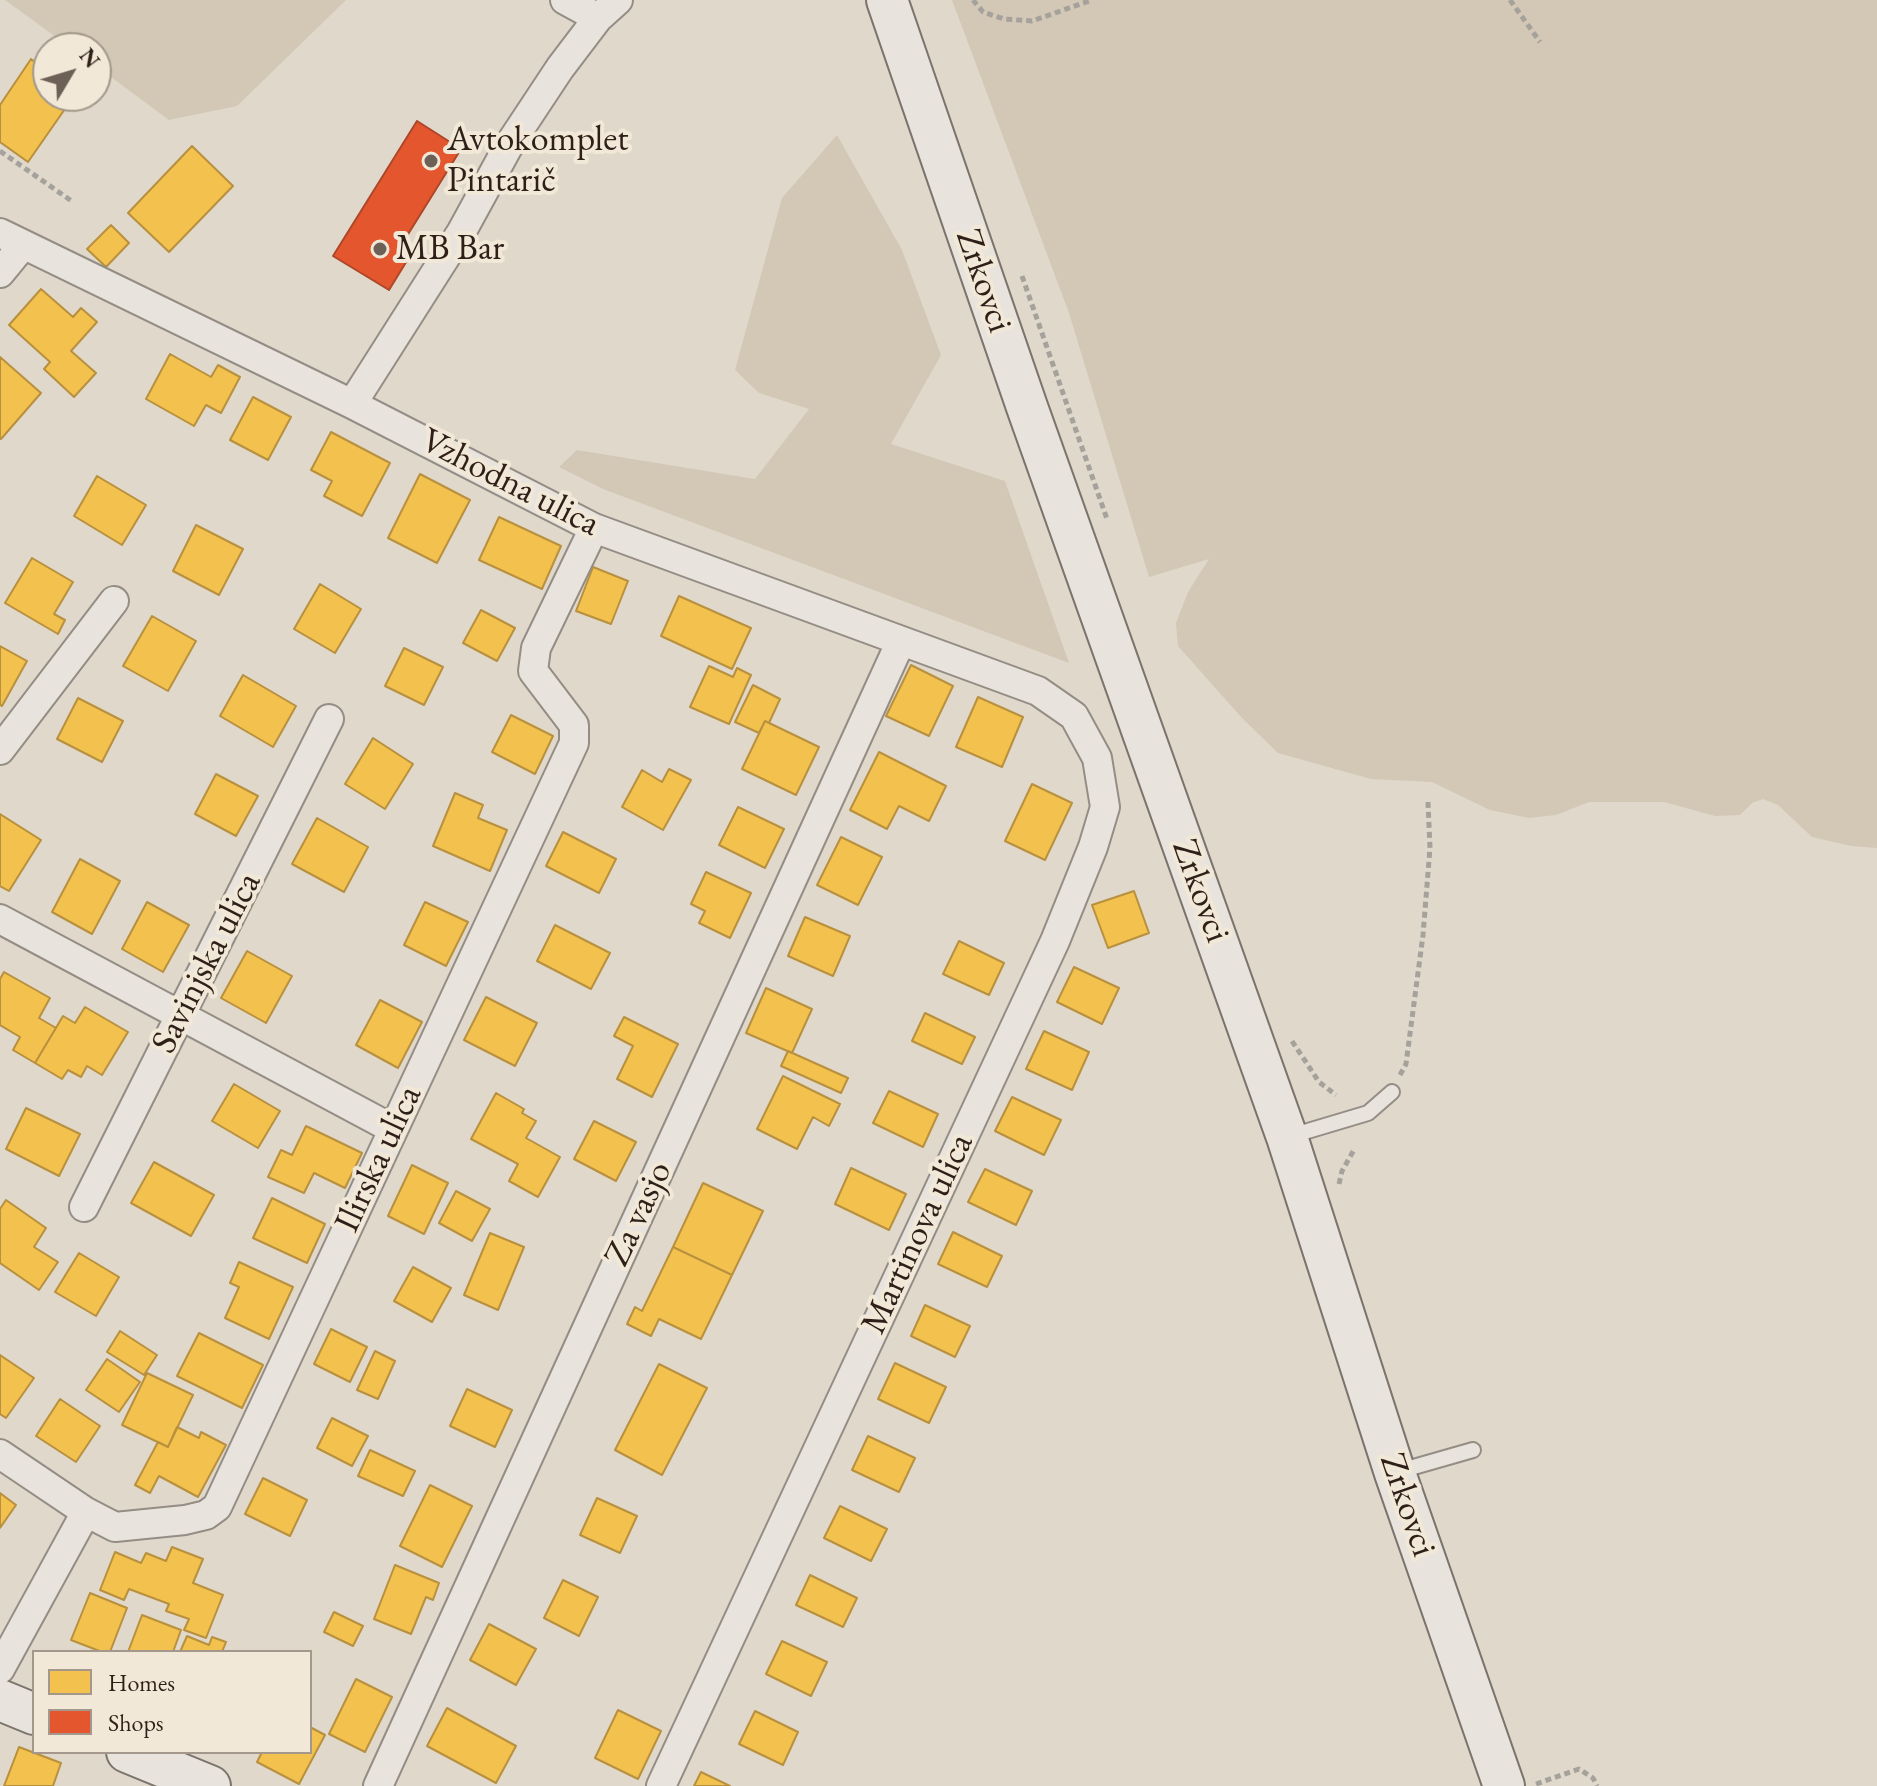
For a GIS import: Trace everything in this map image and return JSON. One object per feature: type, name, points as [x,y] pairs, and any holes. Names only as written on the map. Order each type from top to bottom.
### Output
[{"type":"street","points":[[352,404],[462,231],[509,145],[560,68],[608,9],[565,0]]},
{"type":"street","name":"Zrkovci","points":[[887,0],[1027,407],[1287,1137],[1395,1473],[1504,1786]]},
{"type":"street","points":[[0,273],[11,239]]},
{"type":"street","name":"Vzhodna ulica","points":[[11,239],[352,404],[594,528],[1038,691]]},
{"type":"street","name":"Ilirska ulica","points":[[86,1512],[115,1527],[128,1527],[185,1520],[206,1515],[217,1507],[574,743],[574,725],[533,671],[536,648],[594,528]]},
{"type":"street","points":[[0,750],[114,601]]},
{"type":"street","name":"Za vasjo","points":[[378,1786],[901,641]]},
{"type":"street","name":"Martinova ulica","points":[[661,1786],[1055,941],[1093,847],[1105,807],[1097,758],[1074,716],[1038,691]]},
{"type":"street","name":"Savinjska ulica","points":[[84,1207],[329,719]]},
{"type":"street","points":[[0,919],[393,1129]]},
{"type":"street","points":[[0,1454],[86,1512],[0,1669]]},
{"type":"street","points":[[0,1700],[32,1713]]},
{"type":"street","points":[[132,1754],[210,1786]]},
{"type":"lane","points":[[1287,1137],[1368,1113],[1392,1092]]},
{"type":"lane","points":[[1395,1473],[1473,1450]]},
{"type":"path","points":[[973,0],[983,12],[993,16],[1032,21],[1092,0]]},
{"type":"path","points":[[1510,0],[1540,42]]},
{"type":"path","points":[[0,151],[73,202]]},
{"type":"path","points":[[1020,270],[1109,525]]},
{"type":"path","points":[[1392,1092],[1406,1064],[1420,963],[1430,848],[1428,802]]},
{"type":"path","points":[[1287,1034],[1319,1082],[1336,1095]]},
{"type":"path","points":[[1530,1786],[1579,1769],[1593,1778],[1597,1786]]},
{"type":"shaded area","points":[[5,0],[346,0],[237,106],[169,120],[112,78],[112,32],[49,32]]},
{"type":"shaded area","points":[[952,0],[1877,0],[1877,848],[1812,837],[1778,805],[1763,799],[1752,803],[1740,815],[1715,816],[1664,802],[1589,802],[1556,815],[1529,818],[1490,810],[1432,782],[1371,779],[1278,753],[1242,718],[1178,646],[1176,623],[1188,592],[1209,559],[1149,577],[1069,313]]},
{"type":"shaded area","points":[[837,135],[902,250],[941,355],[891,444],[1005,481],[1069,663],[603,489],[559,467],[577,450],[755,479],[809,409],[759,393],[735,370],[782,198]]},
{"type":"building: Homes","points":[[31,59],[32,112],[63,112],[28,162],[0,142],[0,105]]},
{"type":"building: Homes","points":[[192,146],[233,186],[169,252],[128,213]]},
{"type":"building: Homes","points":[[111,225],[129,243],[106,267],[87,249]]},
{"type":"building: Homes","points":[[41,289],[73,317],[81,308],[97,322],[71,351],[96,373],[74,397],[44,369],[50,362],[9,325]]},
{"type":"building: Homes","points":[[170,354],[211,377],[218,365],[240,377],[221,413],[206,405],[194,426],[146,399]]},
{"type":"building: Homes","points":[[0,357],[41,393],[1,439],[0,438]]},
{"type":"building: Homes","points":[[253,397],[291,417],[268,460],[230,440]]},
{"type":"building: Homes","points":[[331,432],[390,463],[362,516],[324,496],[332,481],[311,470]]},
{"type":"building: Homes","points":[[420,474],[470,500],[437,563],[388,538]]},
{"type":"building: Homes","points":[[97,476],[146,505],[122,545],[74,516]]},
{"type":"building: Homes","points":[[499,517],[561,546],[542,589],[479,560]]},
{"type":"building: Homes","points":[[196,525],[243,549],[219,595],[173,571]]},
{"type":"building: Homes","points":[[32,558],[73,582],[54,614],[65,620],[58,634],[5,603]]},
{"type":"building: Homes","points":[[593,567],[628,581],[611,624],[576,611]]},
{"type":"building: Homes","points":[[320,584],[361,609],[335,653],[294,629]]},
{"type":"building: Homes","points":[[679,596],[751,628],[732,669],[661,636]]},
{"type":"building: Homes","points":[[481,610],[515,628],[497,661],[463,643]]},
{"type":"building: Homes","points":[[152,616],[196,641],[168,691],[123,666]]},
{"type":"building: Homes","points":[[0,646],[27,661],[2,706],[0,705]]},
{"type":"building: Homes","points":[[404,648],[443,667],[424,705],[385,686]]},
{"type":"building: Homes","points":[[911,665],[953,686],[929,736],[886,716]]},
{"type":"building: Homes","points":[[709,666],[733,677],[737,668],[751,675],[729,724],[690,707]]},
{"type":"building: Homes","points":[[243,675],[296,706],[273,747],[220,716]]},
{"type":"building: Homes","points":[[753,685],[780,699],[769,723],[765,721],[759,733],[735,722]]},
{"type":"building: Homes","points":[[978,697],[1023,717],[1002,767],[956,747]]},
{"type":"building: Homes","points":[[78,698],[123,721],[102,762],[57,739]]},
{"type":"building: Homes","points":[[511,715],[553,736],[535,774],[492,752]]},
{"type":"building: Homes","points":[[765,721],[819,747],[796,795],[742,769]]},
{"type":"building: Homes","points":[[373,738],[413,764],[385,809],[345,784]]},
{"type":"building: Homes","points":[[879,752],[946,786],[929,821],[899,806],[887,829],[850,810]]},
{"type":"building: Homes","points":[[669,769],[691,780],[663,830],[622,807],[642,770],[662,782]]},
{"type":"building: Homes","points":[[216,774],[258,796],[236,836],[195,814]]},
{"type":"building: Homes","points":[[1032,784],[1072,803],[1045,860],[1005,841]]},
{"type":"building: Homes","points":[[455,793],[483,805],[478,818],[507,830],[490,871],[433,846]]},
{"type":"building: Homes","points":[[738,807],[784,829],[765,868],[719,845]]},
{"type":"building: Homes","points":[[0,814],[41,840],[9,891],[0,886]]},
{"type":"building: Homes","points":[[317,818],[368,847],[344,892],[292,864]]},
{"type":"building: Homes","points":[[563,832],[616,859],[599,893],[546,866]]},
{"type":"building: Homes","points":[[841,837],[882,857],[858,905],[817,885]]},
{"type":"building: Homes","points":[[80,859],[120,881],[92,934],[52,912]]},
{"type":"building: Homes","points":[[706,872],[751,893],[730,938],[699,923],[705,911],[691,904]]},
{"type":"building: Homes","points":[[1134,891],[1149,933],[1108,948],[1092,905]]},
{"type":"building: Homes","points":[[147,902],[189,925],[163,972],[122,949]]},
{"type":"building: Homes","points":[[425,902],[468,922],[446,966],[404,945]]},
{"type":"building: Homes","points":[[805,917],[850,936],[833,976],[788,956]]},
{"type":"building: Homes","points":[[555,925],[610,953],[591,989],[537,961]]},
{"type":"building: Homes","points":[[959,941],[1004,963],[989,995],[943,974]]},
{"type":"building: Homes","points":[[247,951],[292,976],[266,1023],[221,998]]},
{"type":"building: Homes","points":[[1074,967],[1119,988],[1102,1024],[1057,1002]]},
{"type":"building: Homes","points":[[4,972],[50,998],[39,1018],[56,1028],[35,1063],[13,1050],[20,1037],[0,1025],[0,979]]},
{"type":"building: Homes","points":[[766,988],[812,1009],[792,1053],[746,1033]]},
{"type":"building: Homes","points":[[486,997],[537,1023],[515,1066],[464,1040]]},
{"type":"building: Homes","points":[[380,1000],[422,1022],[398,1068],[356,1045]]},
{"type":"building: Homes","points":[[85,1007],[128,1032],[102,1075],[87,1066],[81,1077],[68,1070],[62,1079],[35,1063],[63,1016],[75,1023]]},
{"type":"building: Homes","points":[[925,1013],[975,1037],[962,1064],[912,1041]]},
{"type":"building: Homes","points":[[624,1017],[678,1044],[652,1097],[617,1079],[633,1046],[614,1036]]},
{"type":"building: Homes","points":[[1044,1031],[1089,1052],[1072,1090],[1026,1069]]},
{"type":"building: Homes","points":[[788,1051],[848,1078],[841,1093],[781,1066]]},
{"type":"building: Homes","points":[[783,1076],[840,1104],[829,1126],[813,1117],[797,1149],[757,1129]]},
{"type":"building: Homes","points":[[234,1084],[280,1111],[258,1148],[212,1121]]},
{"type":"building: Homes","points":[[889,1091],[938,1114],[923,1147],[873,1123]]},
{"type":"building: Homes","points":[[496,1093],[524,1109],[522,1113],[536,1121],[526,1138],[560,1157],[538,1197],[509,1181],[518,1164],[471,1139]]},
{"type":"building: Homes","points":[[1012,1097],[1061,1120],[1044,1155],[995,1131]]},
{"type":"building: Homes","points":[[26,1108],[80,1134],[59,1176],[6,1149]]},
{"type":"building: Homes","points":[[594,1121],[636,1142],[616,1181],[574,1159]]},
{"type":"building: Homes","points":[[306,1126],[362,1153],[345,1188],[314,1173],[304,1193],[268,1177],[281,1150],[292,1155]]},
{"type":"building: Homes","points":[[154,1162],[214,1195],[191,1236],[131,1203]]},
{"type":"building: Homes","points":[[412,1165],[448,1183],[424,1234],[388,1216]]},
{"type":"building: Homes","points":[[851,1168],[906,1194],[889,1230],[835,1204]]},
{"type":"building: Homes","points":[[985,1169],[1032,1191],[1016,1225],[968,1202]]},
{"type":"building: Homes","points":[[703,1183],[763,1211],[732,1275],[673,1247]]},
{"type":"building: Homes","points":[[456,1191],[490,1209],[472,1241],[439,1223]]},
{"type":"building: Homes","points":[[272,1198],[325,1224],[307,1263],[253,1238]]},
{"type":"building: Homes","points":[[6,1200],[46,1228],[34,1247],[58,1262],[39,1290],[0,1263],[0,1209]]},
{"type":"building: Homes","points":[[953,1232],[1002,1256],[987,1287],[938,1264]]},
{"type":"building: Homes","points":[[490,1233],[524,1247],[498,1310],[464,1295]]},
{"type":"building: Homes","points":[[673,1247],[732,1275],[701,1339],[659,1319],[651,1336],[627,1324],[635,1307],[642,1311]]},
{"type":"building: Homes","points":[[79,1253],[119,1277],[96,1316],[55,1292]]},
{"type":"building: Homes","points":[[239,1262],[293,1287],[269,1339],[225,1318],[239,1287],[230,1283]]},
{"type":"building: Homes","points":[[413,1267],[451,1288],[432,1322],[394,1301]]},
{"type":"building: Homes","points":[[925,1305],[970,1326],[955,1357],[911,1336]]},
{"type":"building: Homes","points":[[331,1329],[367,1347],[350,1382],[314,1364]]},
{"type":"building: Homes","points":[[120,1331],[157,1355],[144,1375],[107,1352]]},
{"type":"building: Homes","points":[[199,1333],[263,1365],[242,1408],[177,1376]]},
{"type":"building: Homes","points":[[375,1351],[395,1361],[378,1399],[357,1390]]},
{"type":"building: Homes","points":[[0,1355],[34,1378],[6,1418],[0,1414]]},
{"type":"building: Homes","points":[[107,1359],[140,1382],[119,1412],[86,1390]]},
{"type":"building: Homes","points":[[895,1363],[946,1387],[929,1423],[878,1399]]},
{"type":"building: Homes","points":[[659,1364],[707,1388],[662,1475],[615,1450]]},
{"type":"building: Homes","points":[[147,1373],[193,1395],[168,1447],[122,1425]]},
{"type":"building: Homes","points":[[467,1389],[512,1410],[495,1447],[450,1426]]},
{"type":"building: Homes","points":[[60,1399],[100,1426],[76,1462],[36,1436]]},
{"type":"building: Homes","points":[[332,1418],[368,1436],[352,1466],[317,1448]]},
{"type":"building: Homes","points":[[177,1427],[199,1438],[201,1432],[226,1445],[198,1497],[159,1476],[150,1493],[135,1485],[158,1442],[168,1447]]},
{"type":"building: Homes","points":[[868,1436],[915,1458],[899,1492],[852,1470]]},
{"type":"building: Homes","points":[[370,1450],[415,1471],[403,1496],[358,1476]]},
{"type":"building: Homes","points":[[263,1478],[307,1500],[290,1536],[245,1514]]},
{"type":"building: Homes","points":[[430,1485],[472,1506],[442,1567],[400,1546]]},
{"type":"building: Homes","points":[[0,1493],[16,1505],[0,1528]]},
{"type":"building: Homes","points":[[597,1498],[637,1516],[620,1553],[580,1535]]},
{"type":"building: Homes","points":[[840,1506],[887,1529],[871,1561],[824,1538]]},
{"type":"building: Homes","points":[[172,1547],[203,1559],[193,1583],[223,1595],[206,1638],[184,1630],[189,1619],[166,1611],[169,1604],[129,1589],[124,1600],[100,1590],[115,1552],[141,1563],[146,1553],[166,1561]]},
{"type":"building: Homes","points":[[395,1565],[439,1583],[433,1600],[426,1597],[411,1634],[374,1619]]},
{"type":"building: Homes","points":[[810,1575],[857,1598],[843,1627],[796,1605]]},
{"type":"building: Homes","points":[[563,1580],[598,1597],[579,1636],[544,1618]]},
{"type":"building: Homes","points":[[90,1593],[127,1608],[111,1650],[97,1650],[71,1640]]},
{"type":"building: Homes","points":[[334,1612],[363,1626],[353,1646],[324,1632]]},
{"type":"building: Homes","points":[[142,1615],[181,1630],[174,1650],[129,1650]]},
{"type":"building: Homes","points":[[489,1624],[536,1649],[516,1685],[470,1660]]},
{"type":"building: Homes","points":[[187,1636],[209,1645],[212,1637],[226,1642],[223,1650],[181,1650]]},
{"type":"building: Homes","points":[[782,1641],[827,1662],[811,1696],[766,1674]]},
{"type":"building: Homes","points":[[356,1679],[392,1697],[365,1752],[329,1734]]},
{"type":"building: Homes","points":[[447,1708],[516,1746],[496,1783],[427,1746]]},
{"type":"building: Homes","points":[[618,1710],[661,1731],[638,1779],[595,1758]]},
{"type":"building: Homes","points":[[755,1711],[798,1732],[783,1765],[739,1744]]},
{"type":"building: Homes","points":[[312,1728],[325,1735],[299,1784],[257,1762],[261,1754],[312,1754]]},
{"type":"building: Homes","points":[[19,1747],[61,1763],[53,1786],[4,1786]]},
{"type":"building: Homes","points":[[701,1772],[730,1786],[694,1786]]},
{"type":"building: Shops","points":[[417,121],[461,149],[397,252],[408,259],[389,290],[333,256]]},
{"type":"place","name":"Avtokomplet Pintarič","points":[[431,161]]},
{"type":"place","name":"MB Bar","points":[[380,249]]}]
